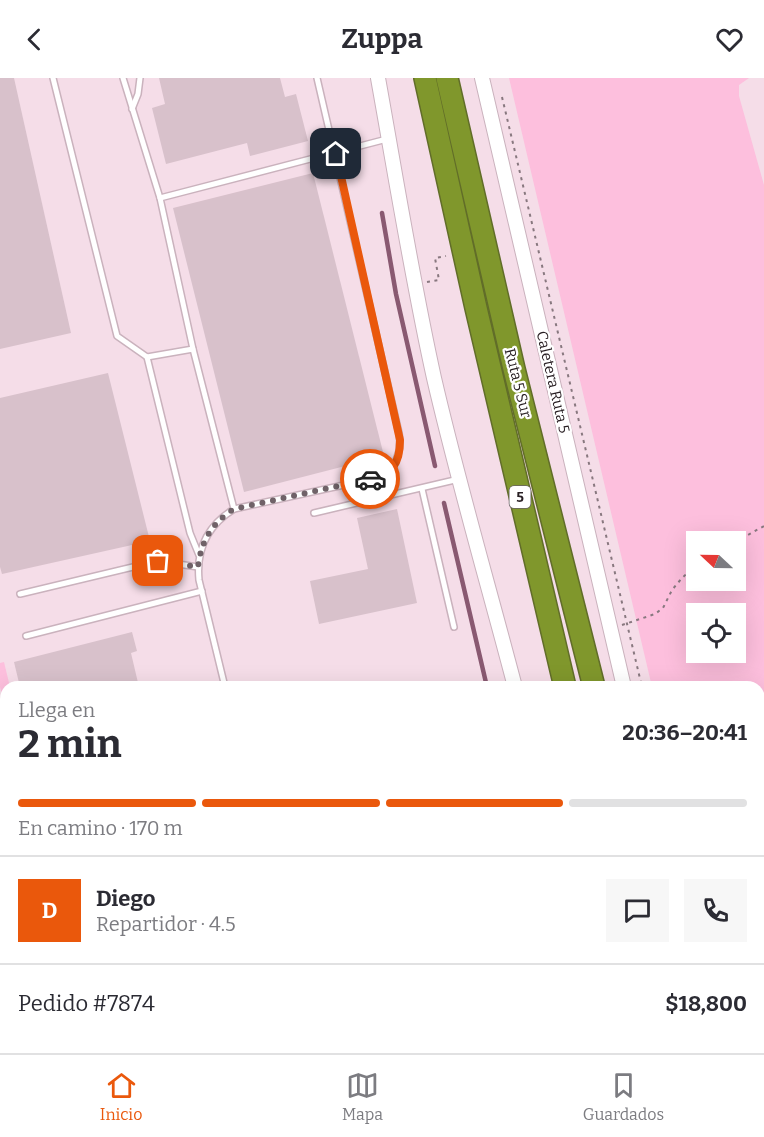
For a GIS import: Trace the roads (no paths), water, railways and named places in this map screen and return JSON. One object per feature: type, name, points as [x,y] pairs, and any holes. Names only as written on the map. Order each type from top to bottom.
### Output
[{"type":"highway","name":"Ruta 5 Sur","points":[[425,78],[564,681]]},
{"type":"highway","name":"Ruta 5 Sur","points":[[447,78],[472,195],[592,681]]},
{"type":"street","points":[[378,78],[434,377],[512,681]]},
{"type":"street","name":"Caletera Ruta 5","points":[[482,78],[623,681]]},
{"type":"lane","points":[[53,78],[113,327],[117,336],[147,357],[190,533],[199,555]]},
{"type":"lane","points":[[123,78],[160,198],[193,349],[234,509]]},
{"type":"lane","points":[[132,109],[138,94],[140,78]]},
{"type":"lane","points":[[224,681],[198,567],[199,555],[208,533],[224,515],[234,509],[384,476],[393,466],[399,454],[399,433],[317,78]]},
{"type":"lane","points":[[160,198],[389,139]]},
{"type":"lane","points":[[147,357],[193,349]]},
{"type":"lane","points":[[314,513],[459,479]]},
{"type":"lane","points":[[422,489],[454,627]]},
{"type":"lane","points":[[20,594],[158,561],[198,567]]},
{"type":"lane","points":[[26,636],[202,591]]},
{"type":"waterway","points":[[382,213],[396,294],[435,466]]},
{"type":"waterway","points":[[444,503],[486,681]]}]
